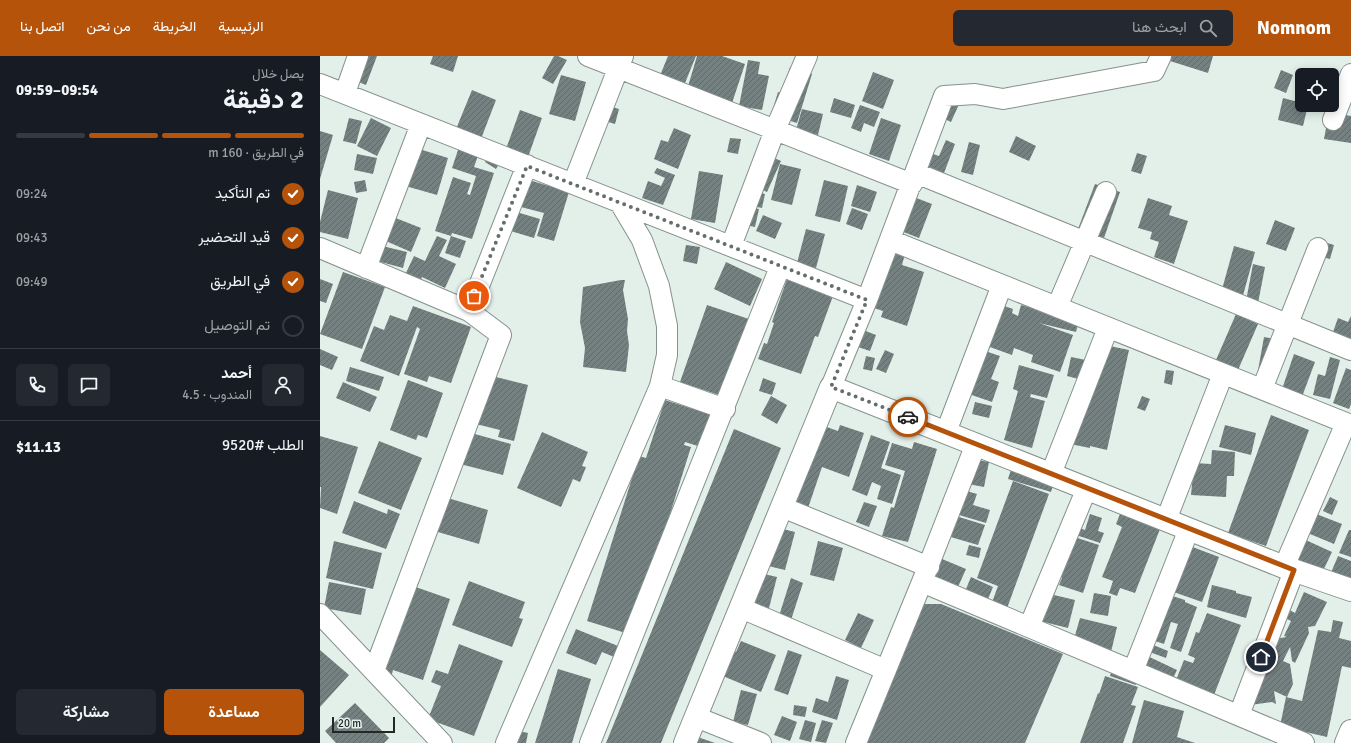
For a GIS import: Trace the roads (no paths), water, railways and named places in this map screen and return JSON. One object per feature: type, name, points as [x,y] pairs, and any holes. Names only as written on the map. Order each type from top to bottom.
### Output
[{"type":"street","points":[[345,93],[358,56]]},
{"type":"street","points":[[588,56],[621,62],[776,130],[914,178],[1085,241],[1351,350]]},
{"type":"street","points":[[731,246],[776,130],[808,56]]},
{"type":"street","points":[[685,743],[867,300],[944,96],[975,94],[1003,100],[1154,71],[1161,56]]},
{"type":"street","points":[[573,184],[621,62]]},
{"type":"street","points":[[1333,120],[1351,74]]},
{"type":"street","points":[[320,84],[731,246],[780,267],[867,300]]},
{"type":"street","points":[[366,268],[421,124]]},
{"type":"street","points":[[469,311],[527,166]]},
{"type":"street","points":[[1057,307],[1106,192]]},
{"type":"street","points":[[506,743],[660,386],[667,355],[667,326],[659,286],[642,240],[620,202]]},
{"type":"street","points":[[890,240],[1348,424],[1289,569],[1239,715]]},
{"type":"street","points":[[320,248],[469,311],[501,335],[374,671]]},
{"type":"street","points":[[1262,389],[1318,248]]},
{"type":"street","points":[[590,743],[780,267]]},
{"type":"street","points":[[946,432],[1002,285]]},
{"type":"street","points":[[1051,474],[1108,328]]},
{"type":"street","points":[[1166,520],[1223,374]]},
{"type":"street","points":[[660,386],[724,409]]},
{"type":"street","points":[[831,387],[1289,569],[1351,590]]},
{"type":"street","points":[[856,743],[925,575],[976,444]]},
{"type":"street","points":[[1029,627],[1087,488]]},
{"type":"street","points":[[782,507],[925,575],[1029,627],[1304,743]]},
{"type":"street","points":[[1133,671],[1190,529]]},
{"type":"street","points":[[741,608],[886,670]]},
{"type":"street","points":[[320,614],[442,743]]},
{"type":"street","points":[[696,717],[761,743]]},
{"type":"street","points":[[1346,743],[1351,731]]}]
